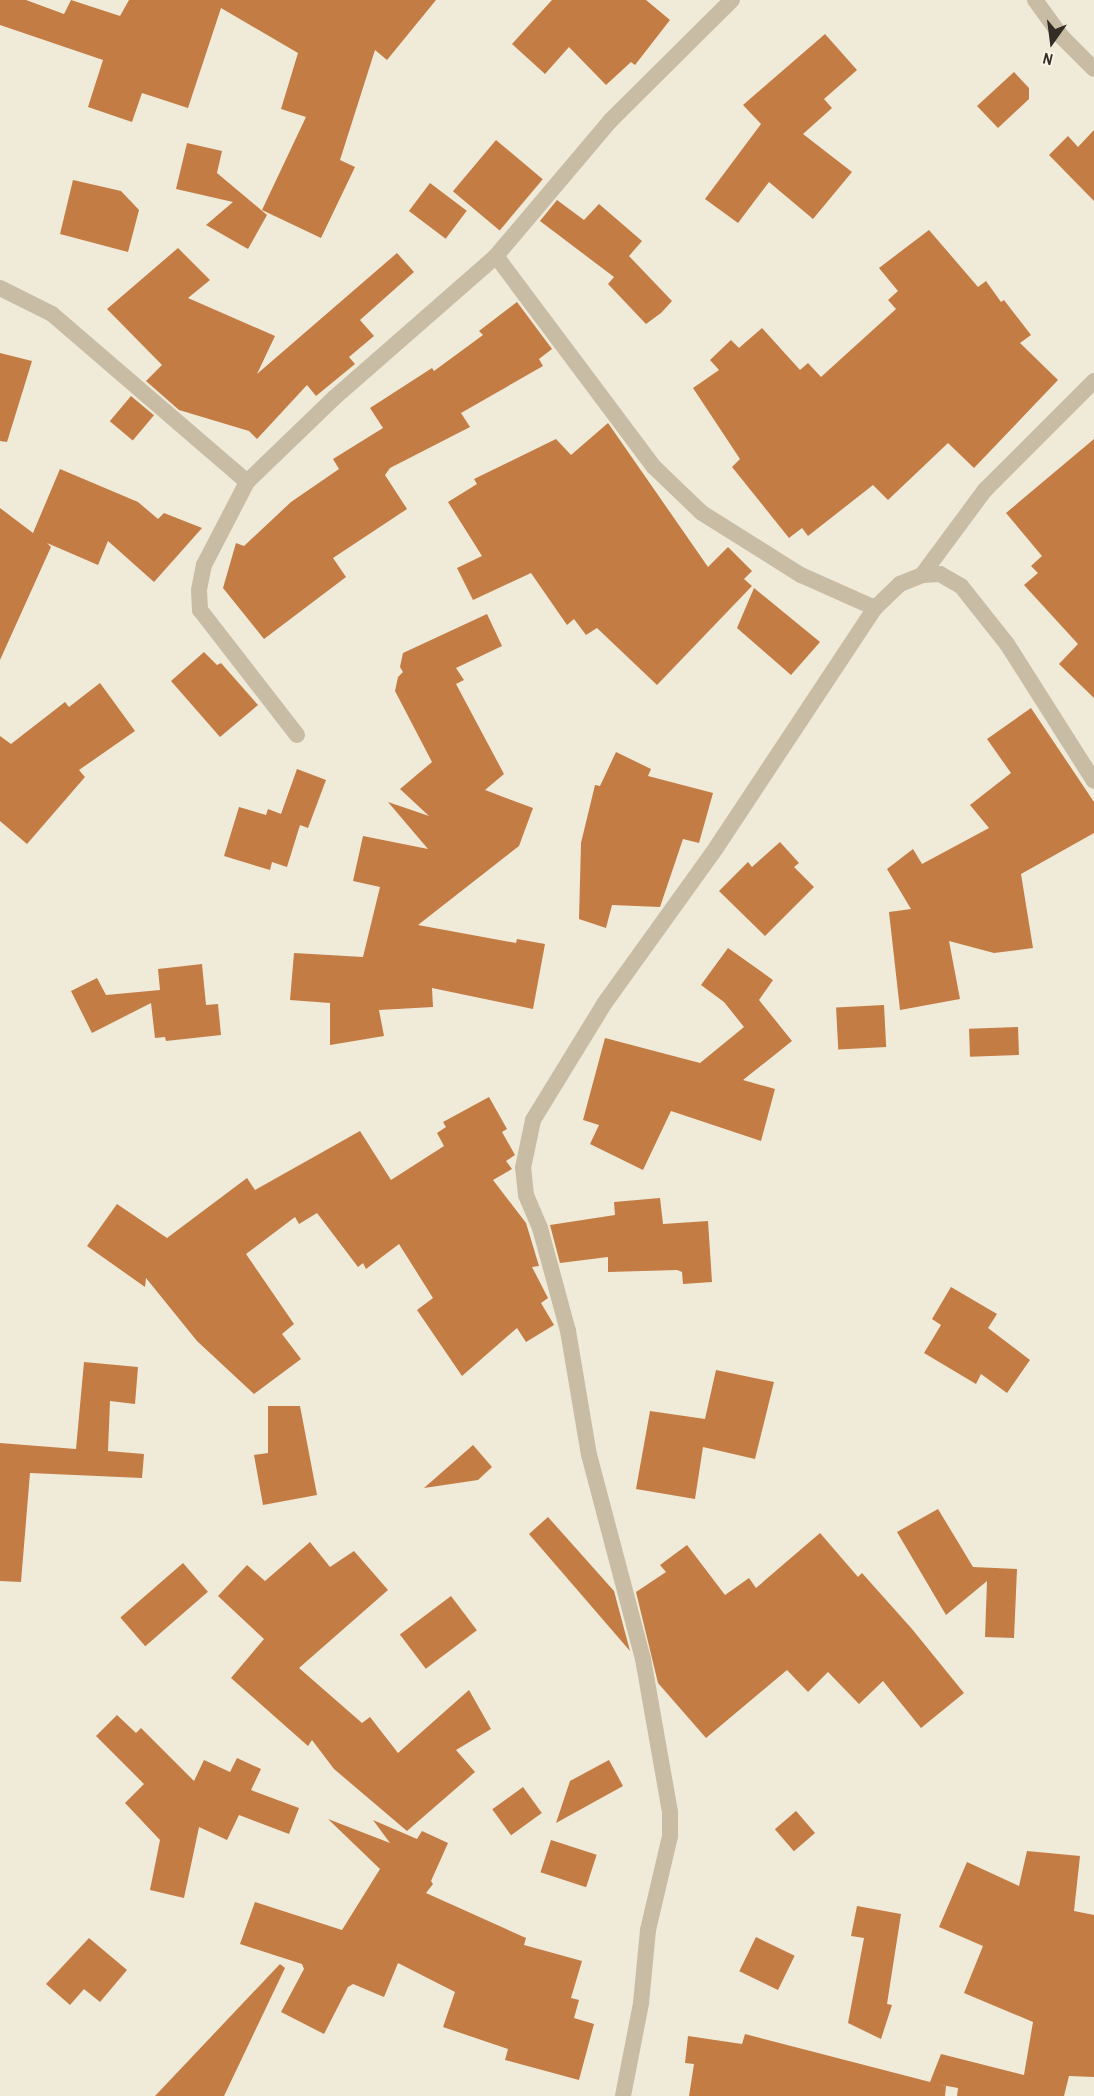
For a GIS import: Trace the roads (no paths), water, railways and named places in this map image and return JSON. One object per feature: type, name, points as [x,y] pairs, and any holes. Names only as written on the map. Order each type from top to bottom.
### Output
[{"type":"street","points":[[297,735],[200,610],[199,590],[204,565],[248,482],[333,398],[496,256],[610,121],[732,0]]},
{"type":"street","points":[[1035,0],[1062,37],[1094,69]]},
{"type":"street","points":[[496,256],[654,467],[702,513],[801,575],[876,608]]},
{"type":"street","points":[[0,288],[52,314],[248,482]]},
{"type":"street","points":[[922,574],[985,490],[1094,381]]},
{"type":"street","points":[[623,2096],[641,2003],[648,1930],[670,1836],[670,1812],[643,1659],[589,1455],[568,1330],[540,1228],[526,1195],[524,1168],[527,1142],[533,1120],[604,1004],[716,848],[876,608],[900,584],[922,574],[940,574],[961,586],[1007,644],[1094,781]]}]
